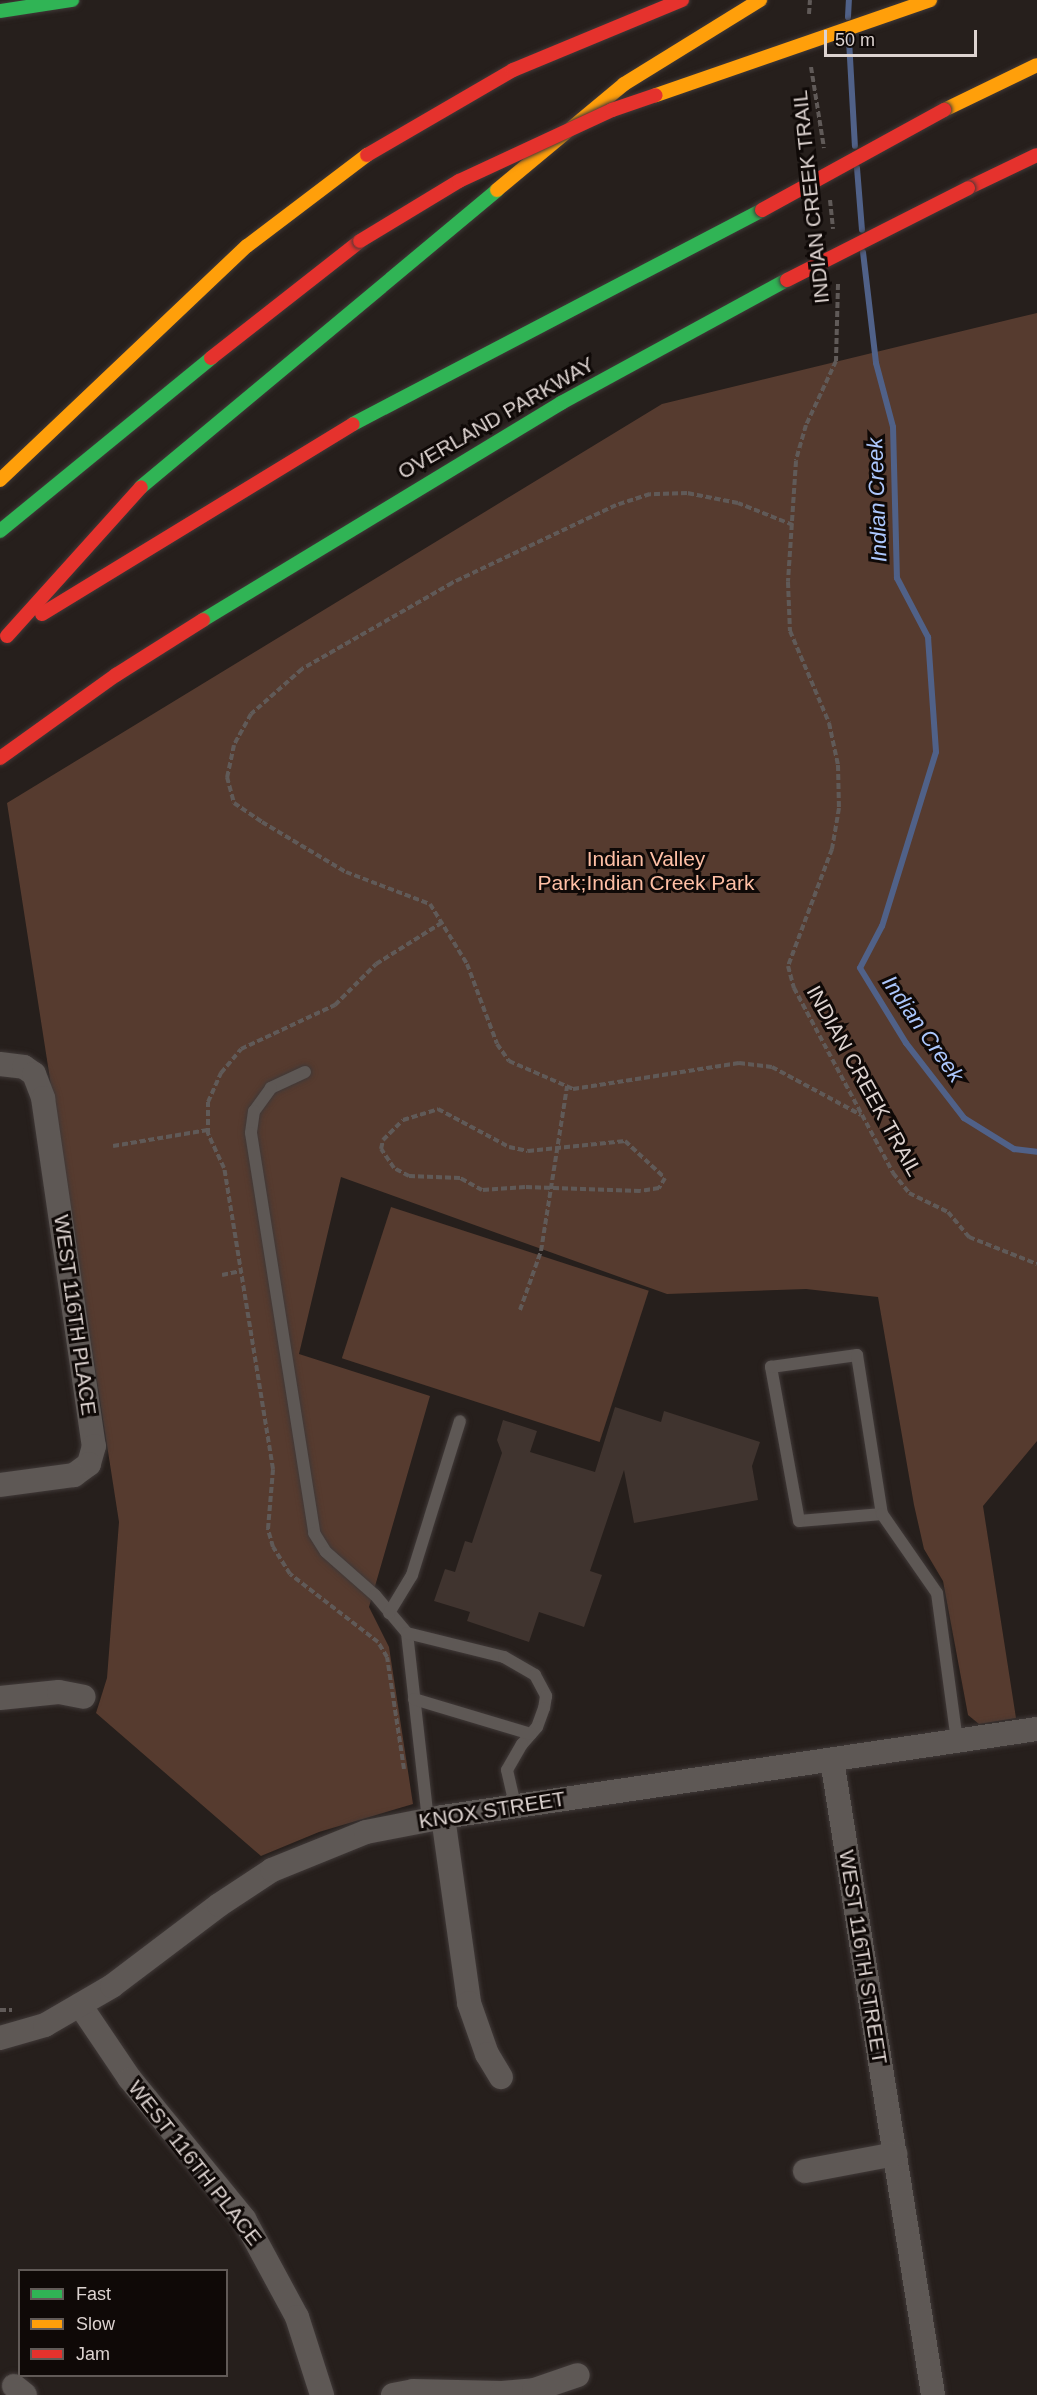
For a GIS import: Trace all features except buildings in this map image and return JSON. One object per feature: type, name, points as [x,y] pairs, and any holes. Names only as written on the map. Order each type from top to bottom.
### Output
[{"type":"main road","points":[[0,12],[72,0]]},
{"type":"main road","points":[[0,480],[247,246],[375,149],[513,70],[682,0]]},
{"type":"main road","points":[[3,639],[137,490],[624,84],[760,0]]},
{"type":"main road","points":[[0,531],[299,286],[360,241],[459,181],[612,110],[930,0]]},
{"type":"main road","points":[[3,639],[345,428],[762,210],[944,110],[1037,64]]},
{"type":"main road","name":"OVERLAND PARKWAY","points":[[0,758],[116,675],[318,546],[561,403],[787,280],[1037,155]]},
{"type":"street","name":"WEST 116TH PLACE","points":[[0,1064],[24,1066],[34,1074],[43,1098],[94,1446],[89,1464],[74,1475],[0,1485]]},
{"type":"street","points":[[0,1698],[58,1692],[84,1697]]},
{"type":"street","name":"KNOX STREET","points":[[0,2038],[45,2025],[80,2006],[272,1870],[366,1832],[435,1818],[1037,1729]]},
{"type":"street","name":"WEST 116TH STREET","points":[[832,1760],[933,2395]]},
{"type":"street","points":[[435,1818],[469,2003],[487,2054],[501,2077]]},
{"type":"street","name":"WEST 116TH PLACE","points":[[80,2006],[130,2079],[244,2219],[297,2317],[322,2395]]},
{"type":"street","points":[[805,2171],[895,2154]]},
{"type":"street","points":[[393,2395],[413,2391],[502,2393],[534,2390],[578,2375]]},
{"type":"lane","points":[[305,1072],[271,1088],[254,1111],[253,1145],[314,1533],[326,1552],[390,1613],[406,1633],[414,1698],[435,1818]]},
{"type":"lane","points":[[882,1514],[799,1521],[771,1367],[857,1355],[882,1514],[937,1593],[957,1741]]},
{"type":"lane","points":[[390,1613],[412,1575],[460,1421]]},
{"type":"lane","points":[[406,1633],[504,1657],[536,1675],[546,1696],[537,1727],[507,1770],[515,1806]]},
{"type":"lane","points":[[414,1698],[531,1734]]},
{"type":"path","points":[[809,19],[810,0]]},
{"type":"path","name":"INDIAN CREEK TRAIL","points":[[810,63],[825,157]]},
{"type":"path","name":"INDIAN CREEK TRAIL","points":[[829,192],[834,239]]},
{"type":"path","name":"INDIAN CREEK TRAIL","points":[[838,281],[836,361],[800,443],[792,493],[793,525],[788,582],[790,631],[830,723],[838,765],[840,808],[832,849],[789,966],[794,988],[893,1173],[909,1192],[948,1212],[969,1237],[1037,1264]]},
{"type":"path","points":[[793,525],[738,503],[687,493],[650,494],[616,505],[422,601],[302,669],[251,714],[234,745],[227,777],[234,803],[346,872],[430,904],[468,964],[497,1044],[509,1061],[567,1086],[599,1087],[739,1063],[772,1067],[861,1115]]},
{"type":"path","points":[[406,1780],[387,1657],[378,1642],[290,1574],[273,1547],[268,1529],[273,1469],[224,1168],[208,1130],[208,1102],[221,1073],[241,1049],[335,1005],[376,964],[443,922]]},
{"type":"path","points":[[520,1310],[541,1251],[567,1086]]},
{"type":"path","points":[[438,1109],[508,1147],[528,1151],[557,1150],[625,1141],[665,1178],[659,1188],[640,1191],[550,1187],[482,1190],[460,1178],[409,1176],[394,1168],[381,1149],[383,1140],[403,1120],[438,1109]]},
{"type":"path","points":[[113,1146],[208,1130]]},
{"type":"path","points":[[222,1275],[241,1271]]},
{"type":"green space","name":"Indian Valley Park;Indian Creek Park","points":[[1037,313],[1037,1441],[983,1506],[1016,1718],[979,1724],[968,1715],[943,1581],[924,1549],[914,1505],[878,1297],[806,1289],[667,1294],[341,1177],[299,1354],[430,1396],[369,1607],[389,1647],[413,1804],[319,1832],[261,1856],[96,1713],[107,1678],[119,1522],[7,803],[662,404]]},
{"type":"green space","points":[[391,1207],[649,1291],[600,1442],[342,1358]]},
{"type":"waterway","name":"Indian Creek","points":[[848,17],[849,0]]},
{"type":"waterway","name":"Indian Creek","points":[[849,40],[855,146]]},
{"type":"waterway","name":"Indian Creek","points":[[857,168],[862,230]]},
{"type":"waterway","name":"Indian Creek","points":[[863,252],[876,363],[893,427],[897,578],[928,637],[936,752],[882,926],[860,968],[906,1043],[964,1118],[1014,1149],[1037,1152]]},
{"type":"traffic: fast","points":[[0,11],[72,0]]},
{"type":"traffic: fast","points":[[141,487],[497,190]]},
{"type":"traffic: fast","points":[[353,424],[762,210]]},
{"type":"traffic: fast","points":[[203,620],[561,403],[787,280]]},
{"type":"traffic: fast","points":[[0,531],[211,358]]},
{"type":"traffic: slow","points":[[497,190],[624,84],[760,0]]},
{"type":"traffic: slow","points":[[656,95],[930,0]]},
{"type":"traffic: slow","points":[[944,110],[1037,65]]},
{"type":"traffic: slow","points":[[0,480],[247,246],[367,155]]},
{"type":"traffic: jam","points":[[367,155],[513,70],[682,0]]},
{"type":"traffic: jam","points":[[360,241],[459,181],[612,110],[656,95]]},
{"type":"traffic: jam","points":[[762,210],[944,110]]},
{"type":"traffic: jam","points":[[968,188],[1037,155]]},
{"type":"traffic: jam","points":[[787,280],[968,188]]},
{"type":"traffic: jam","points":[[211,358],[360,241]]},
{"type":"traffic: jam","points":[[42,614],[353,424]]},
{"type":"traffic: jam","points":[[7,636],[141,487]]},
{"type":"traffic: jam","points":[[0,758],[116,675],[203,620]]}]
